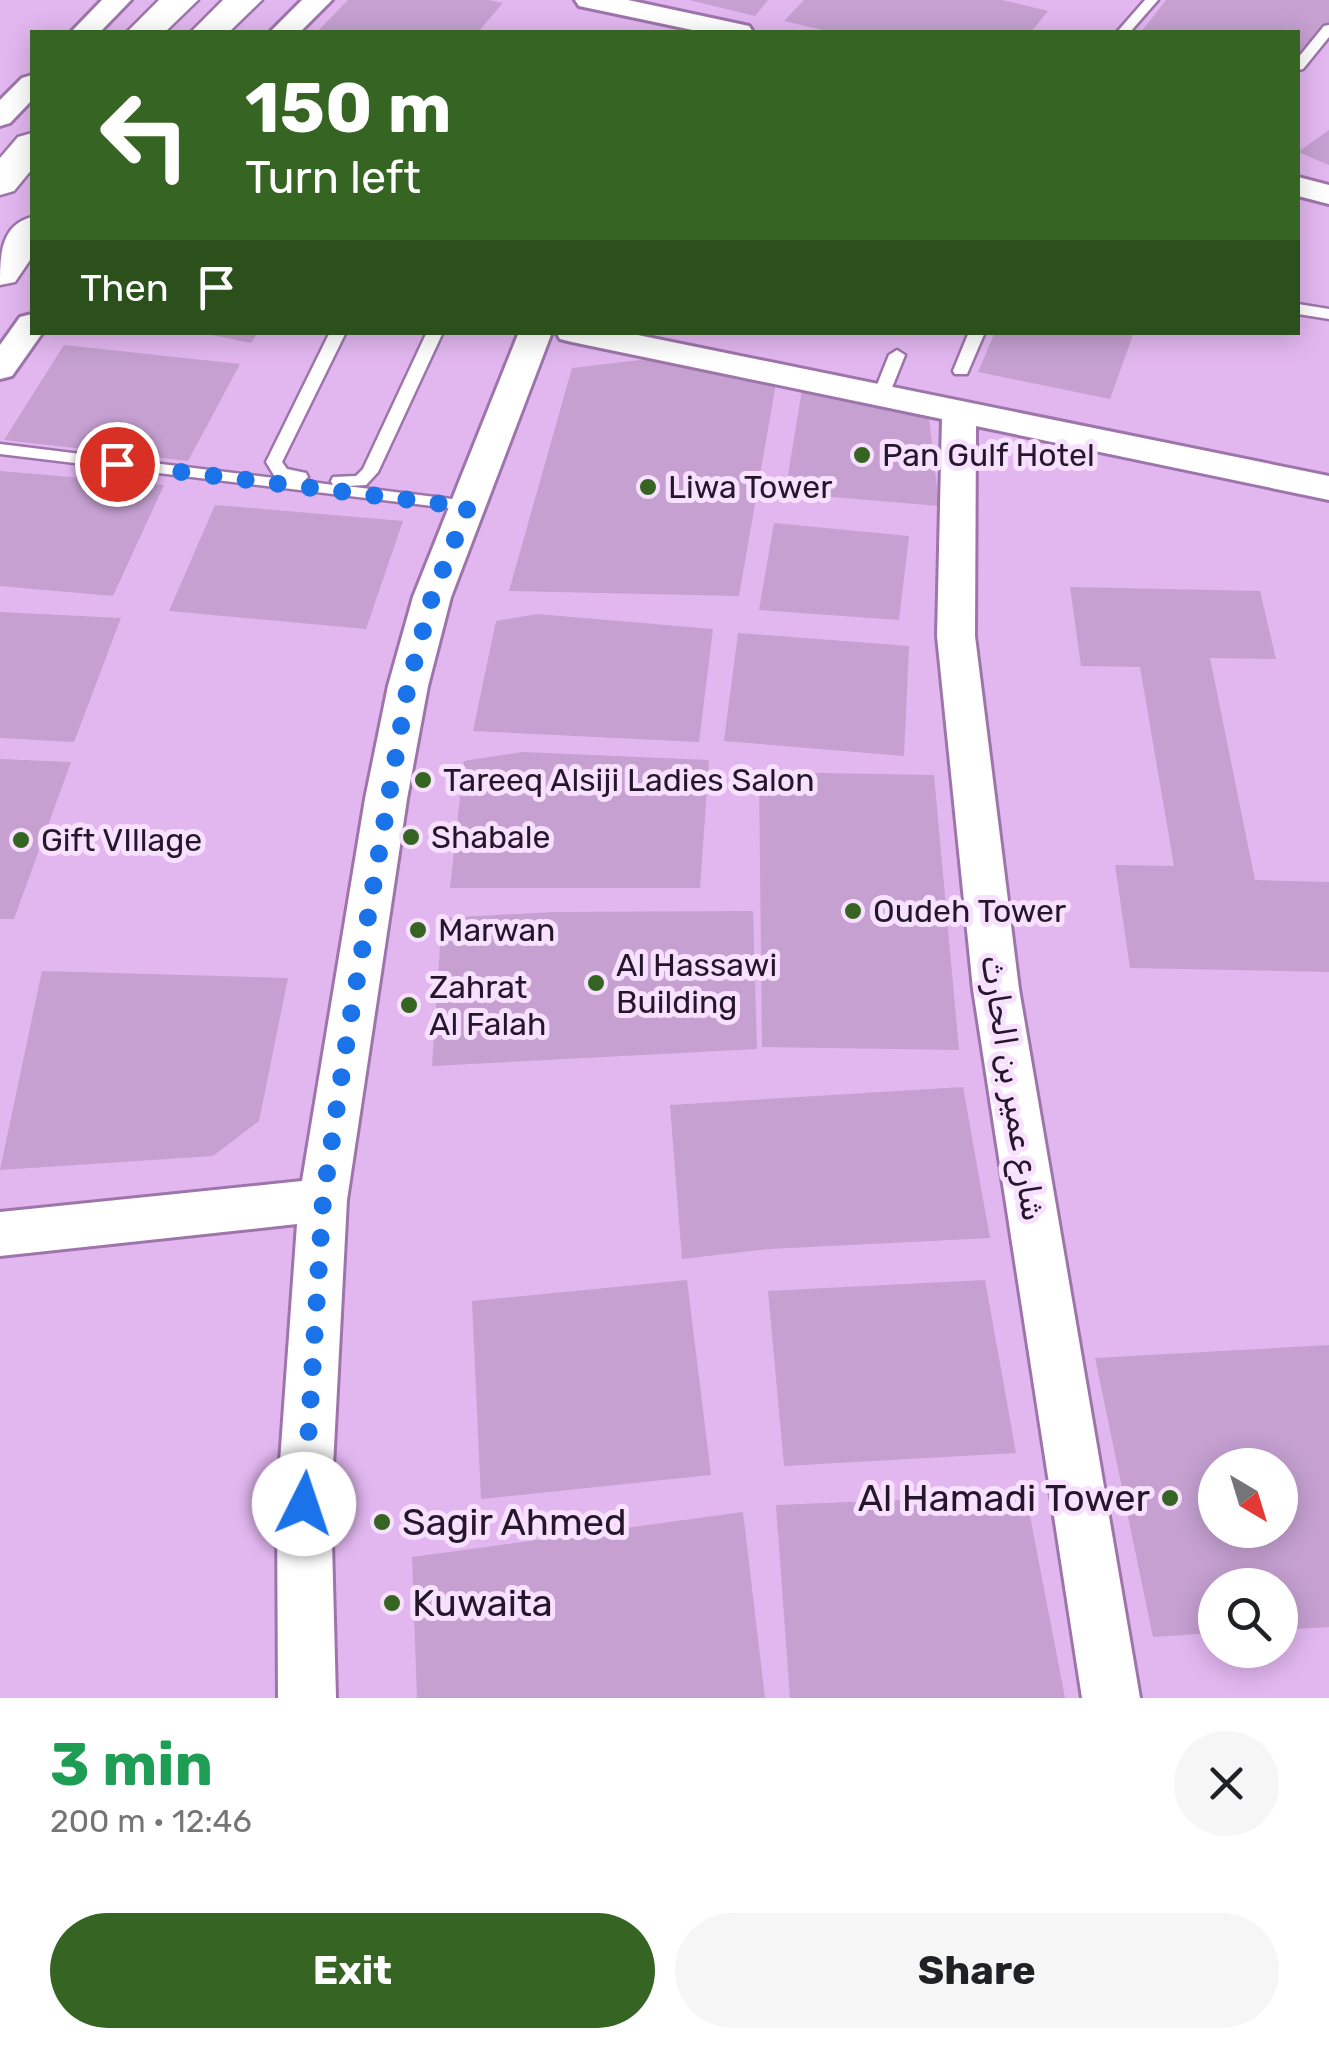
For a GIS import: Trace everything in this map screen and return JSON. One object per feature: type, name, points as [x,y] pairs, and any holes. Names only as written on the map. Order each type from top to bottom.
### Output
[{"type":"main road","points":[[147,30],[180,0]]},
{"type":"main road","points":[[211,30],[244,0]]},
{"type":"main road","points":[[0,183],[30,147]]},
{"type":"main road","points":[[0,273],[30,232]]},
{"type":"street","points":[[87,30],[117,0]]},
{"type":"street","points":[[286,30],[318,0]]},
{"type":"street","points":[[589,0],[722,30]]},
{"type":"street","points":[[0,117],[30,86]]},
{"type":"street","points":[[1300,187],[1329,195]]},
{"type":"street","points":[[0,369],[30,327]]},
{"type":"street","points":[[307,1698],[304,1504],[323,1200],[408,686],[432,597],[535,335]]},
{"type":"street","points":[[587,335],[881,394],[960,392],[1329,488]]},
{"type":"street","name":"شارع عمير بن الحارث","points":[[960,392],[956,636],[996,989],[1110,1698]]},
{"type":"street","points":[[0,1234],[323,1200]]},
{"type":"lane","points":[[1125,30],[1152,0]]},
{"type":"lane","points":[[1300,64],[1329,29]]},
{"type":"lane","points":[[1300,309],[1329,314]]},
{"type":"lane","points":[[337,335],[274,462],[280,473],[345,482],[366,477],[435,335]]},
{"type":"lane","points":[[960,392],[977,335]]},
{"type":"lane","points":[[881,394],[897,355]]},
{"type":"lane","points":[[0,449],[468,507]]},
{"type":"building","points":[[348,0],[503,3],[480,30],[319,30]]},
{"type":"building","points":[[689,0],[768,0],[755,16]]},
{"type":"building","points":[[804,0],[1002,0],[1048,11],[1033,30],[822,30],[784,21]]},
{"type":"building","points":[[1166,0],[1329,0],[1329,23],[1300,56],[1300,30],[1143,30]]},
{"type":"building","points":[[1329,130],[1329,165],[1300,151]]},
{"type":"building","points":[[212,335],[256,335],[251,343]]},
{"type":"building","points":[[994,335],[1133,335],[1110,399],[978,372]]},
{"type":"building","points":[[64,345],[240,364],[188,461],[4,440]]},
{"type":"building","name":"Liwa Tower","points":[[640,360],[697,364],[701,370],[731,372],[735,379],[776,383],[739,596],[509,591],[572,368]]},
{"type":"building","name":"Pan Gulf Hotel","points":[[802,390],[929,418],[939,506],[785,493]]},
{"type":"building","points":[[0,471],[164,485],[113,596],[0,586]]},
{"type":"building","points":[[215,505],[403,521],[366,629],[169,611]]},
{"type":"building","points":[[774,523],[909,536],[899,620],[759,610]]},
{"type":"building","points":[[1070,587],[1260,591],[1276,659],[1210,658],[1255,880],[1329,882],[1329,972],[1130,968],[1115,865],[1174,866],[1140,667],[1081,666]]},
{"type":"building","points":[[0,612],[121,618],[74,742],[0,738]]},
{"type":"building","points":[[537,614],[713,629],[699,742],[473,731],[496,621]]},
{"type":"building","points":[[738,633],[909,646],[904,756],[724,741]]},
{"type":"building","points":[[522,752],[709,760],[700,888],[450,888],[464,761]]},
{"type":"building","name":"Gift VIllage","points":[[0,759],[71,762],[14,919],[0,919]]},
{"type":"building","name":"Oudeh Tower","points":[[759,772],[934,775],[959,1050],[762,1047]]},
{"type":"building","name":"Al Hassawi Building","points":[[753,911],[757,1049],[432,1066],[442,918],[554,912]]},
{"type":"building","points":[[42,971],[288,978],[259,1121],[213,1156],[0,1170]]},
{"type":"building","points":[[963,1087],[990,1238],[769,1249],[682,1259],[670,1105]]},
{"type":"building","points":[[687,1280],[711,1475],[481,1499],[472,1301]]},
{"type":"building","points":[[985,1280],[1016,1453],[784,1466],[768,1291]]},
{"type":"building","name":"Al Hamadi Tower","points":[[1329,1345],[1329,1627],[1298,1629],[1298,1568],[1198,1568],[1198,1634],[1153,1637],[1095,1358]]},
{"type":"building","points":[[1026,1495],[1065,1698],[790,1698],[776,1505]]},
{"type":"building","points":[[743,1512],[765,1698],[417,1698],[412,1557]]},
{"type":"place","name":"Pan Gulf Hotel","points":[[862,455]]},
{"type":"place","name":"Liwa Tower","points":[[648,487]]},
{"type":"place","name":"Tareeq Alsiji Ladies Salon","points":[[423,780]]},
{"type":"place","name":"Shabale","points":[[411,837]]},
{"type":"place","name":"Gift VIllage","points":[[21,840]]},
{"type":"place","name":"Oudeh Tower","points":[[853,911]]},
{"type":"place","name":"Marwan","points":[[418,930]]},
{"type":"place","name":"Al Hassawi Building","points":[[596,983]]},
{"type":"place","name":"Zahrat Al Falah","points":[[409,1005]]},
{"type":"place","name":"Al Hamadi Tower","points":[[1170,1498]]},
{"type":"place","name":"Sagir Ahmed","points":[[382,1522]]},
{"type":"place","name":"Kuwaita","points":[[392,1603]]},
{"type":"route","points":[[117,464],[468,507],[432,597],[408,686],[386,799],[323,1200],[304,1504]]}]
